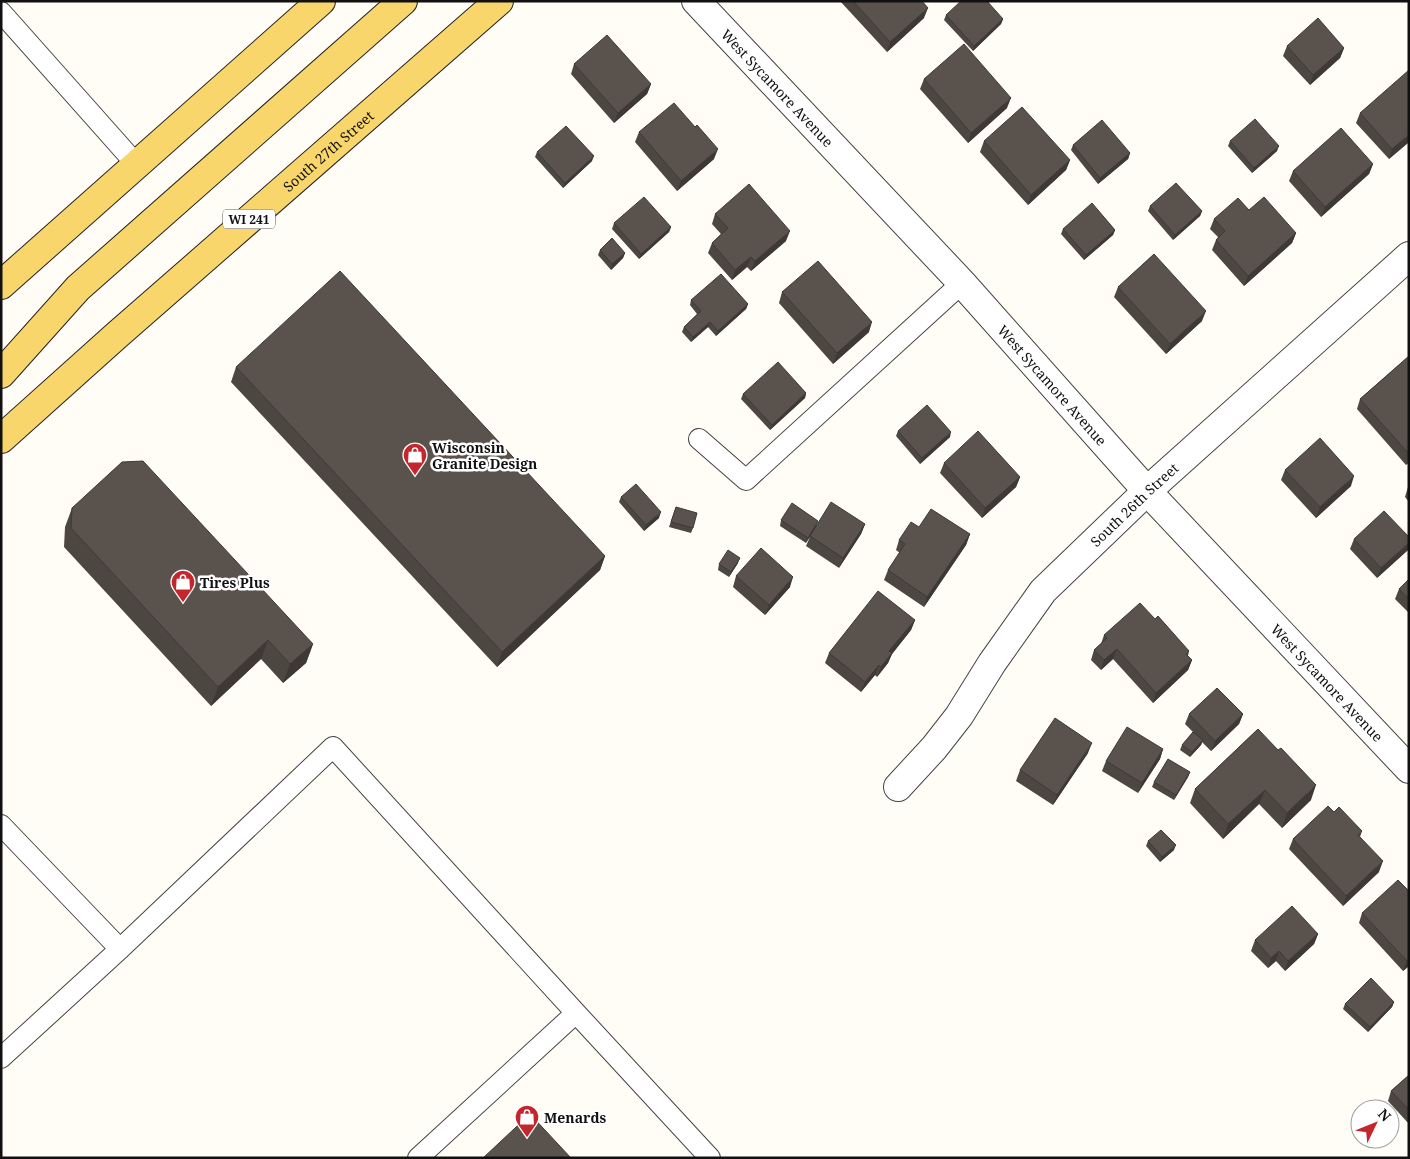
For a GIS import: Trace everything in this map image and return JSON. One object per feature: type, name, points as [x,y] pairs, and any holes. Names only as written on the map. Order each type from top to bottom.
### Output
[{"type":"main road","points":[[1,285],[322,1]]},
{"type":"main road","points":[[1,374],[78,288],[403,1]]},
{"type":"main road","name":"South 27th Street","points":[[1,439],[498,1]]},
{"type":"street","name":"West Sycamore Avenue","points":[[696,1],[962,283],[1147,491],[1409,769]]},
{"type":"street","name":"South 26th Street","points":[[898,787],[934,748],[959,716],[992,663],[1043,591],[1147,491],[1409,256]]},
{"type":"lane","points":[[1,12],[136,164]]},
{"type":"lane","points":[[699,439],[746,480],[962,283]]},
{"type":"lane","points":[[1,1058],[120,949],[333,747],[710,1158]]},
{"type":"lane","points":[[1,825],[120,949]]},
{"type":"lane","points":[[418,1158],[576,1013]]},
{"type":"building","points":[[853,1],[922,1],[928,8],[890,42]]},
{"type":"building","points":[[961,1],[987,1],[1003,19],[974,46],[946,15]]},
{"type":"building","points":[[1318,18],[1344,48],[1313,75],[1287,46]]},
{"type":"building","points":[[607,35],[651,84],[618,113],[574,64]]},
{"type":"building","points":[[964,44],[1011,98],[971,133],[924,79]]},
{"type":"building","points":[[1409,70],[1409,135],[1392,149],[1360,113]]},
{"type":"building","points":[[674,103],[718,149],[681,181],[639,132]]},
{"type":"building","points":[[1022,107],[1070,160],[1031,195],[984,141]]},
{"type":"building","points":[[1255,119],[1279,146],[1254,168],[1230,141]]},
{"type":"building","points":[[1102,120],[1130,153],[1100,178],[1073,145]]},
{"type":"building","points":[[566,126],[594,156],[565,183],[537,152]]},
{"type":"building","points":[[1341,128],[1373,164],[1325,207],[1293,171]]},
{"type":"building","points":[[1176,183],[1202,211],[1175,235],[1150,206]]},
{"type":"building","points":[[749,184],[790,231],[755,261],[751,257],[735,270],[712,243],[728,228],[715,214]]},
{"type":"building","points":[[644,197],[671,227],[641,254],[614,223]]},
{"type":"building","points":[[1264,197],[1296,233],[1248,276],[1216,240],[1225,231],[1214,219],[1238,198],[1249,210]]},
{"type":"building","points":[[1092,203],[1115,230],[1086,255],[1063,229]]},
{"type":"building","points":[[612,238],[625,253],[612,264],[600,250]]},
{"type":"building","points":[[1154,254],[1206,311],[1170,344],[1118,287]]},
{"type":"building","points":[[818,261],[872,322],[837,353],[782,292]]},
{"type":"building","name":"Wisconsin Granite Design","points":[[340,271],[605,556],[502,652],[236,367]]},
{"type":"building","points":[[721,274],[748,304],[718,331],[710,322],[693,337],[684,327],[701,311],[691,300]]},
{"type":"building","points":[[1409,356],[1409,454],[1360,399]]},
{"type":"building","points":[[778,362],[806,393],[772,425],[743,394]]},
{"type":"building","points":[[927,405],[951,432],[922,458],[898,431]]},
{"type":"building","points":[[978,431],[1020,477],[985,508],[944,463]]},
{"type":"building","points":[[1320,438],[1354,476],[1320,507],[1285,470]]},
{"type":"building","name":"Tires Plus","points":[[143,461],[313,644],[290,664],[268,640],[218,687],[71,528],[72,508],[122,462]]},
{"type":"building","points":[[636,484],[661,512],[646,525],[621,497]]},
{"type":"building","points":[[831,502],[865,524],[843,558],[810,536]]},
{"type":"building","points":[[792,503],[818,521],[808,538],[781,520]]},
{"type":"building","points":[[676,507],[697,513],[693,528],[671,522]]},
{"type":"building","points":[[931,509],[970,534],[927,597],[888,570],[905,544],[899,540],[911,522],[919,527]]},
{"type":"building","points":[[1384,511],[1409,537],[1409,543],[1381,568],[1354,539]]},
{"type":"building","points":[[761,548],[793,577],[769,605],[736,576]]},
{"type":"building","points":[[728,550],[740,558],[731,572],[719,564]]},
{"type":"building","points":[[1409,579],[1409,599],[1399,589]]},
{"type":"building","points":[[878,591],[915,620],[889,651],[892,653],[881,667],[879,665],[865,682],[829,653]]},
{"type":"building","points":[[1140,603],[1155,619],[1158,616],[1189,651],[1186,654],[1192,660],[1156,693],[1117,649],[1104,660],[1094,650],[1107,638],[1104,635]]},
{"type":"building","points":[[1217,688],[1243,714],[1215,741],[1189,714]]},
{"type":"building","points":[[1055,718],[1092,743],[1057,795],[1020,770]]},
{"type":"building","points":[[1127,727],[1163,749],[1142,783],[1106,761]]},
{"type":"building","points":[[1258,729],[1278,750],[1281,748],[1316,785],[1287,813],[1265,790],[1228,824],[1195,789]]},
{"type":"building","points":[[1193,732],[1203,740],[1192,752],[1182,745]]},
{"type":"building","points":[[1168,759],[1190,772],[1176,795],[1154,782]]},
{"type":"building","points":[[1328,806],[1334,812],[1339,807],[1362,831],[1358,835],[1383,861],[1346,896],[1293,839]]},
{"type":"building","points":[[1161,830],[1176,845],[1162,857],[1148,841]]},
{"type":"building","points":[[1398,880],[1409,891],[1409,959],[1407,961],[1362,913]]},
{"type":"building","points":[[1292,906],[1318,934],[1288,961],[1279,951],[1271,958],[1255,940]]},
{"type":"building","points":[[1371,978],[1394,1002],[1370,1027],[1345,1004]]},
{"type":"building","points":[[1409,1075],[1409,1110],[1400,1099],[1391,1091]]},
{"type":"building","name":"Menards","points":[[530,1114],[571,1158],[483,1158]]},
{"type":"place","name":"Wisconsin Granite Design","points":[[415,476]]},
{"type":"place","name":"Tires Plus","points":[[183,603]]},
{"type":"place","name":"Menards","points":[[527,1138]]}]
